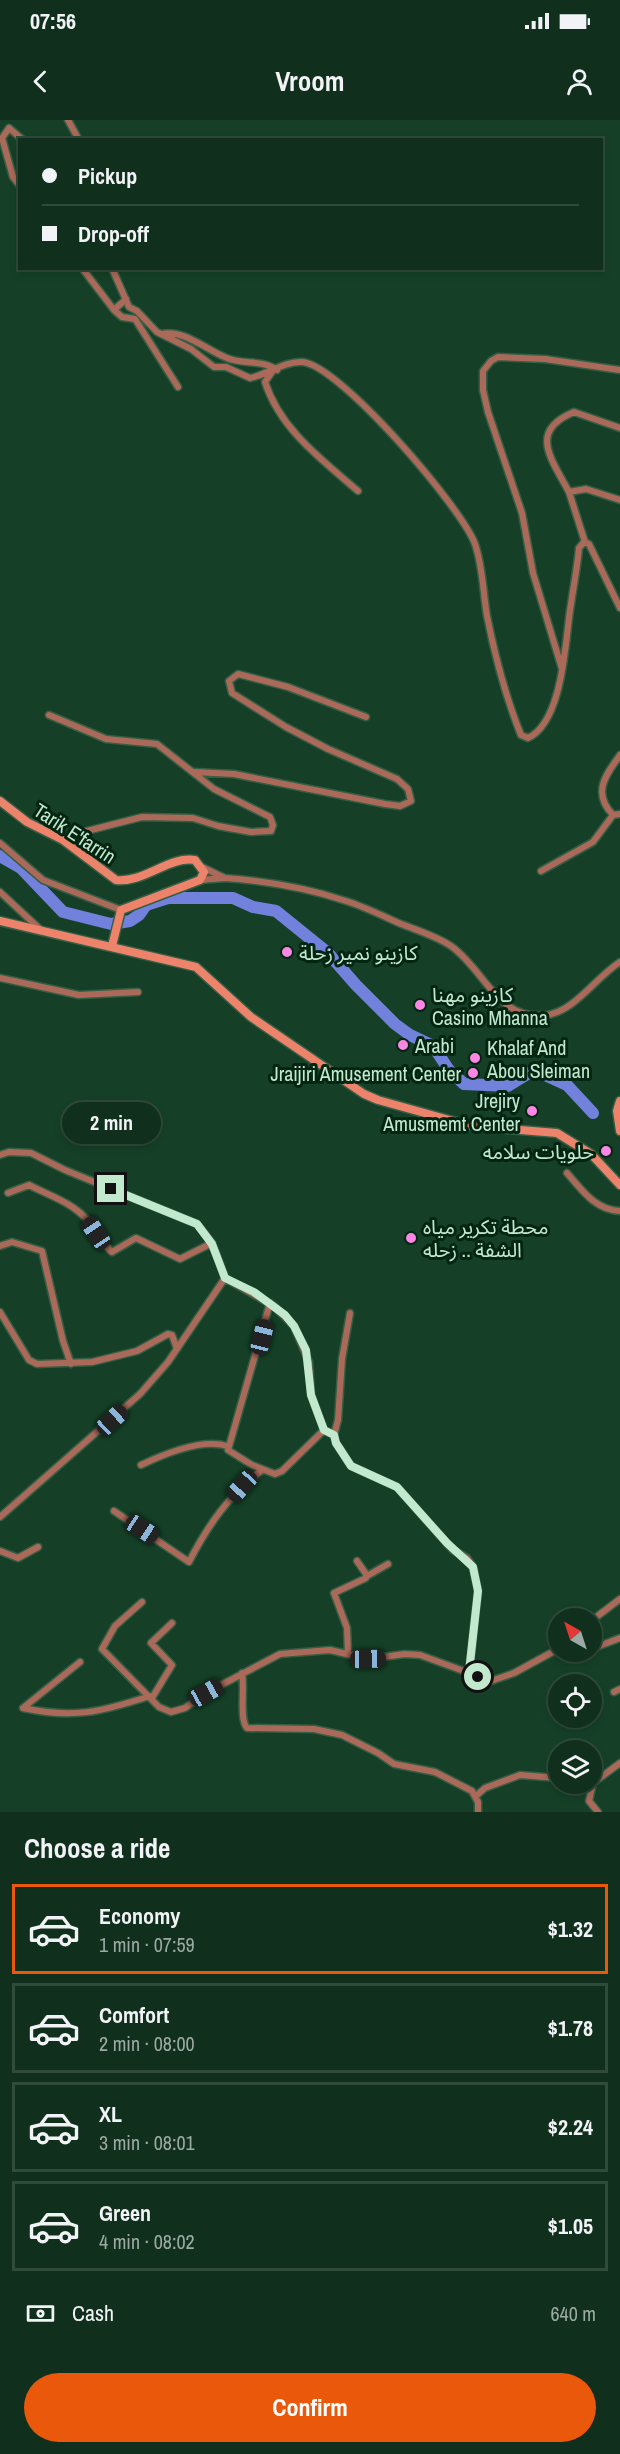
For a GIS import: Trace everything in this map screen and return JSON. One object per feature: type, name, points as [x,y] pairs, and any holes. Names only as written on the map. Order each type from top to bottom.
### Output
[{"type":"street","points":[[68,120],[79,138]]},
{"type":"street","points":[[18,183],[13,177],[2,138],[9,128],[21,138]]},
{"type":"street","points":[[84,270],[114,310],[122,317],[135,319],[142,326],[153,350],[178,387]]},
{"type":"street","points":[[113,270],[129,307],[162,334],[191,349],[214,367],[226,367],[250,378],[298,362],[308,363],[361,402],[434,482],[461,518],[475,545],[494,649],[521,735],[528,738],[540,727],[549,713],[563,673],[579,548],[585,542]]},
{"type":"street","points":[[114,310],[126,299]]},
{"type":"street","points":[[162,334],[173,332],[228,359],[259,362],[275,371]]},
{"type":"street","points":[[563,673],[533,573],[522,513],[491,422],[483,390],[483,372],[491,361],[498,357],[545,359],[620,370]]},
{"type":"street","points":[[275,371],[265,381],[271,400],[305,445],[358,491]]},
{"type":"street","points":[[620,428],[574,412],[558,419],[551,426],[546,443],[568,492],[585,542],[589,544],[620,608]]},
{"type":"street","points":[[568,492],[586,489],[620,500]]},
{"type":"street","points":[[194,772],[234,774],[385,804],[400,806],[411,801],[408,789],[397,779],[328,749],[286,727],[232,693],[229,681],[238,674],[288,687],[366,717]]},
{"type":"street","points":[[49,715],[106,739],[157,744],[214,789],[270,818],[273,825],[271,831],[250,832],[218,826],[193,818],[142,817],[79,832],[63,840]]},
{"type":"street","points":[[542,871],[593,842],[616,815],[603,805],[602,794],[605,778],[620,755]]},
{"type":"street","name":"Tarik E'farrin","points":[[0,801],[27,822],[63,840],[116,880],[137,878],[184,860],[195,860],[202,867]]},
{"type":"street","points":[[0,843],[43,880],[120,915],[200,880],[225,878],[279,883],[347,901],[436,937],[461,955],[502,1002],[519,1013],[544,1015],[561,1012],[598,978],[620,962]]},
{"type":"street","points":[[202,867],[225,878]]},
{"type":"street","points":[[200,880],[204,874],[202,867]]},
{"type":"street","points":[[0,892],[42,932]]},
{"type":"street","points":[[112,946],[120,915]]},
{"type":"street","points":[[0,921],[196,967],[251,1017],[378,1100],[471,1126],[557,1133],[591,1154],[620,1185]]},
{"type":"street","points":[[0,978],[79,995],[138,992]]},
{"type":"street","points":[[620,1101],[618,1111],[620,1131]]},
{"type":"street","points":[[0,1155],[9,1152],[31,1152],[65,1170],[197,1224],[212,1244],[225,1278],[270,1304],[294,1326],[304,1344],[309,1362],[311,1395],[324,1430],[334,1435]]},
{"type":"street","points":[[567,1173],[594,1202],[605,1209],[620,1211]]},
{"type":"street","points":[[8,1193],[29,1185],[64,1201],[88,1221],[104,1245],[112,1252],[136,1238],[180,1259],[212,1244]]},
{"type":"street","points":[[0,1246],[12,1242],[42,1251],[63,1341],[71,1364]]},
{"type":"street","points":[[0,1517],[140,1394],[177,1349],[225,1278]]},
{"type":"street","points":[[270,1304],[262,1337],[227,1446],[231,1454],[275,1474],[282,1471],[324,1430]]},
{"type":"street","points":[[0,1312],[33,1363],[92,1362],[137,1351],[168,1334],[172,1335],[177,1349]]},
{"type":"street","points":[[350,1313],[342,1359],[338,1419],[334,1435],[336,1443],[351,1466],[397,1487],[447,1543],[473,1567],[478,1591],[469,1672]]},
{"type":"street","points":[[141,1466],[154,1459],[202,1445],[218,1443],[227,1446]]},
{"type":"street","points":[[114,1511],[189,1562],[217,1513],[242,1486],[262,1470]]},
{"type":"street","points":[[0,1551],[18,1558],[38,1547]]},
{"type":"street","points":[[357,1561],[366,1576]]},
{"type":"street","points":[[348,1653],[347,1628],[334,1593],[388,1564]]},
{"type":"street","points":[[602,1613],[620,1599]]},
{"type":"street","points":[[142,1602],[115,1626],[102,1649],[112,1662],[159,1707],[171,1712],[185,1708],[242,1673],[280,1654],[308,1650],[348,1653],[368,1659],[405,1654],[420,1655],[491,1681],[519,1671],[548,1655]]},
{"type":"street","points":[[80,1662],[23,1708],[54,1715],[79,1715],[151,1697],[172,1665],[151,1643],[171,1623]]},
{"type":"street","points":[[602,1645],[620,1638]]},
{"type":"street","points":[[242,1673],[245,1692],[241,1718],[247,1728],[294,1731],[314,1729],[342,1735],[378,1753],[394,1764],[435,1772],[476,1796]]},
{"type":"street","points":[[598,1812],[589,1801],[593,1783],[620,1764]]},
{"type":"street","points":[[602,1773],[606,1772]]},
{"type":"street","points":[[476,1796],[485,1788],[520,1775],[548,1777]]},
{"type":"street","points":[[476,1796],[478,1812]]},
{"type":"waterway","points":[[0,856],[21,868],[63,912],[111,924],[130,921],[139,915],[146,905],[168,898],[233,898],[253,907],[276,911],[328,953],[395,1024],[410,1035],[433,1046],[449,1070],[464,1084],[508,1086],[534,1070],[567,1085],[593,1113]]},
{"type":"place","name":"كازينو نمير زحلة","points":[[287,952]]},
{"type":"place","name":"كازينو مهنا Casino Mhanna","points":[[420,1005]]},
{"type":"place","name":"Arabi","points":[[403,1045]]},
{"type":"place","name":"Khalaf And Abou Sleiman","points":[[475,1058]]},
{"type":"place","name":"Jraijiri Amusement Center","points":[[473,1073]]},
{"type":"place","name":"Jrejiry Amusmemt Center","points":[[532,1111]]},
{"type":"place","name":"حلويات سلامه","points":[[606,1151]]},
{"type":"place","name":"محطة تكرير مياه الشفة .. زحله","points":[[411,1238]]},
{"type":"route","points":[[111,1189],[197,1224],[205,1231],[212,1244],[225,1278],[254,1292],[285,1315],[294,1326],[304,1344],[309,1362],[311,1395],[315,1409],[324,1430],[334,1435],[344,1458],[351,1466],[397,1487],[447,1543],[467,1558],[473,1567],[478,1591],[476,1628],[469,1672],[478,1677]]}]
